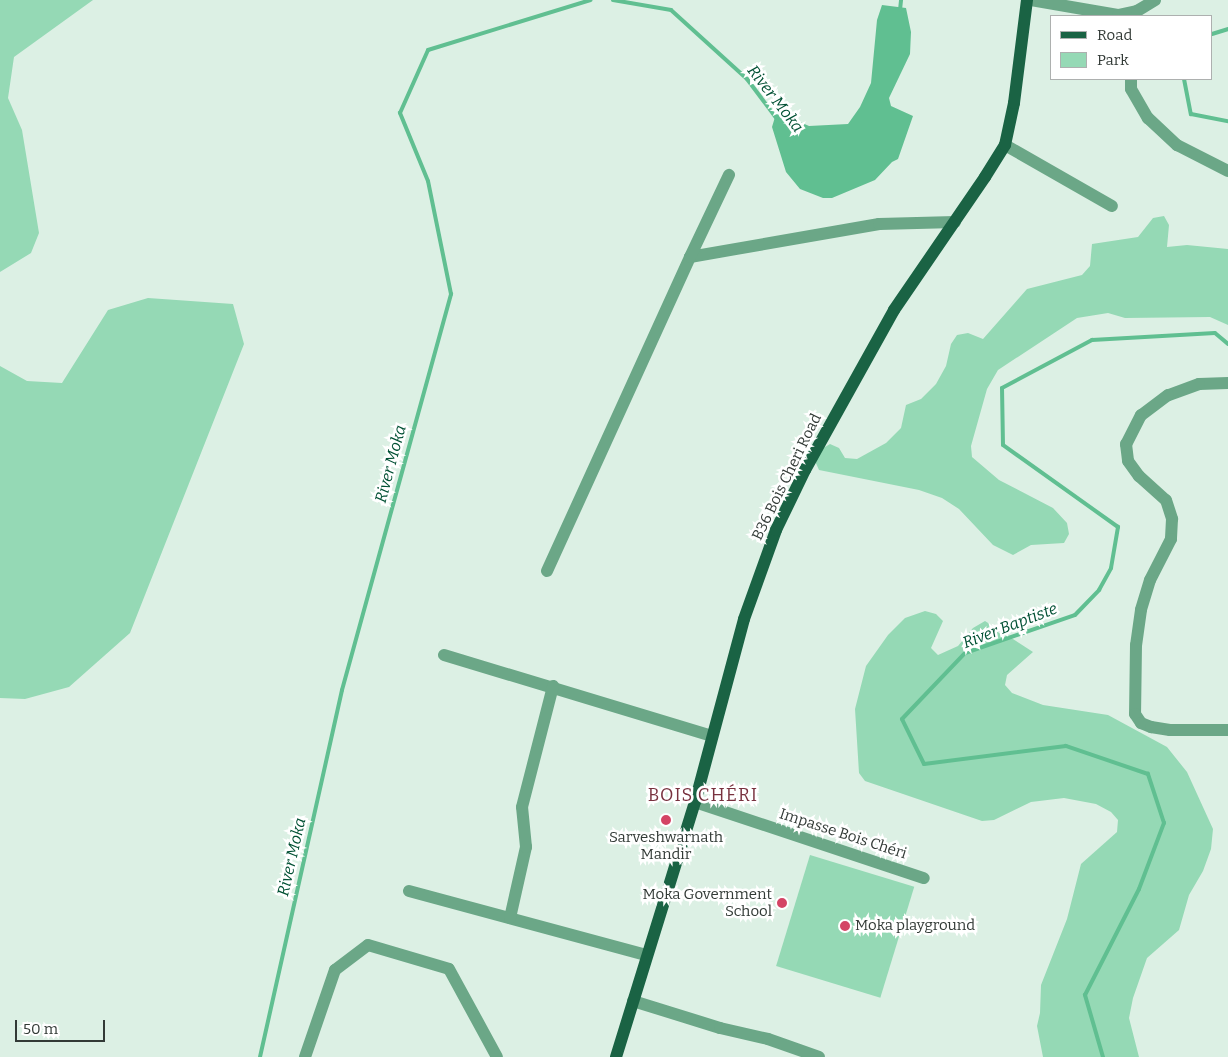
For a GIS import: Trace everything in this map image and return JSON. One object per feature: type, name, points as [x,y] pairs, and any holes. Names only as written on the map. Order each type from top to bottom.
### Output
[{"type":"main road","name":"B36 Bois Cheri Road","points":[[616,1057],[646,955],[695,802],[744,619],[776,530],[805,470],[894,310],[1005,145],[1016,85],[1027,0]]},
{"type":"street","points":[[1031,0],[1113,15]]},
{"type":"street","points":[[1137,14],[1155,0]]},
{"type":"street","points":[[1131,80],[1131,89],[1148,118],[1177,145],[1228,171]]},
{"type":"street","points":[[1005,145],[1112,206]]},
{"type":"street","points":[[547,571],[690,257],[730,175]]},
{"type":"street","points":[[690,257],[879,224],[955,222]]},
{"type":"street","points":[[1228,383],[1199,384],[1168,395],[1141,416],[1126,444],[1128,461],[1139,476],[1166,500],[1172,519],[1171,539],[1150,580],[1141,610],[1136,645],[1135,714],[1141,723],[1151,727],[1170,730],[1228,730]]},
{"type":"street","points":[[444,655],[553,686],[712,736]]},
{"type":"street","points":[[510,918],[526,848],[522,807],[553,686]]},
{"type":"street","name":"Impasse Bois Chéri","points":[[695,802],[924,878]]},
{"type":"street","points":[[409,891],[646,955]]},
{"type":"street","points":[[305,1057],[335,970],[368,946],[449,969],[497,1057]]},
{"type":"street","points":[[633,1001],[720,1028],[768,1039],[819,1057]]},
{"type":"green space","points":[[0,0],[93,0],[14,57],[8,98],[22,130],[39,233],[31,253],[0,272]]},
{"type":"green space","points":[[1164,216],[1169,225],[1167,247],[1187,245],[1228,249],[1228,325],[1210,317],[1125,318],[1108,313],[1077,318],[998,370],[987,389],[971,446],[972,457],[999,480],[1053,508],[1067,523],[1069,534],[1064,543],[1031,545],[1013,555],[993,545],[959,509],[942,498],[919,490],[819,470],[815,461],[820,450],[830,444],[839,448],[845,458],[857,459],[886,443],[901,428],[906,405],[921,399],[936,384],[946,366],[951,344],[957,335],[968,333],[983,339],[1027,289],[1082,275],[1090,266],[1092,244],[1138,237],[1153,218]]},
{"type":"green space","points":[[148,298],[233,304],[244,344],[130,633],[69,687],[25,699],[0,698],[0,366],[27,381],[62,383],[108,310]]},
{"type":"green space","points":[[925,611],[936,614],[943,621],[931,648],[938,655],[958,646],[973,628],[985,621],[1033,652],[1007,675],[1005,685],[1012,693],[1043,705],[1108,715],[1167,747],[1187,772],[1213,829],[1211,849],[1203,871],[1189,895],[1179,930],[1147,958],[1133,998],[1129,1018],[1139,1057],[1043,1057],[1037,1026],[1040,1013],[1041,985],[1067,919],[1081,864],[1117,832],[1118,820],[1111,812],[1096,804],[1064,798],[1031,802],[994,820],[982,821],[865,781],[859,773],[855,709],[866,666],[888,635],[905,618]]},
{"type":"green space","name":"Moka playground","points":[[810,855],[914,887],[880,998],[776,966]]},
{"type":"shaded area","points":[[882,5],[906,8],[911,32],[910,54],[889,98],[891,106],[913,116],[898,159],[892,162],[875,180],[832,198],[823,198],[800,189],[786,172],[772,127],[775,117],[779,109],[789,109],[800,122],[809,126],[848,124],[860,107],[871,83],[877,20]]},
{"type":"waterway","name":"River Moka","points":[[260,1057],[342,690],[451,294],[428,181],[400,113],[428,50],[591,0]]},
{"type":"waterway","name":"River Moka","points":[[613,0],[671,10],[747,79],[777,119]]},
{"type":"waterway","name":"River Moka","points":[[900,10],[901,0]]},
{"type":"waterway","name":"River Baptiste","points":[[1213,34],[1228,29]]},
{"type":"waterway","name":"River Baptiste","points":[[1184,80],[1191,114],[1228,121]]},
{"type":"waterway","name":"River Baptiste","points":[[1103,1057],[1085,995],[1139,889],[1164,823],[1148,774],[1066,746],[924,764],[902,719],[965,653],[1075,615],[1099,590],[1111,568],[1118,527],[1003,445],[1002,388],[1092,340],[1215,333],[1228,344]]},
{"type":"place","name":"Sarveshwarnath Mandir","points":[[666,820]]},
{"type":"place","name":"Moka Government School","points":[[782,903]]},
{"type":"place","name":"Moka playground","points":[[845,926]]},
{"type":"district","name":"BOIS CHÉRI","points":[[703,795]]}]
